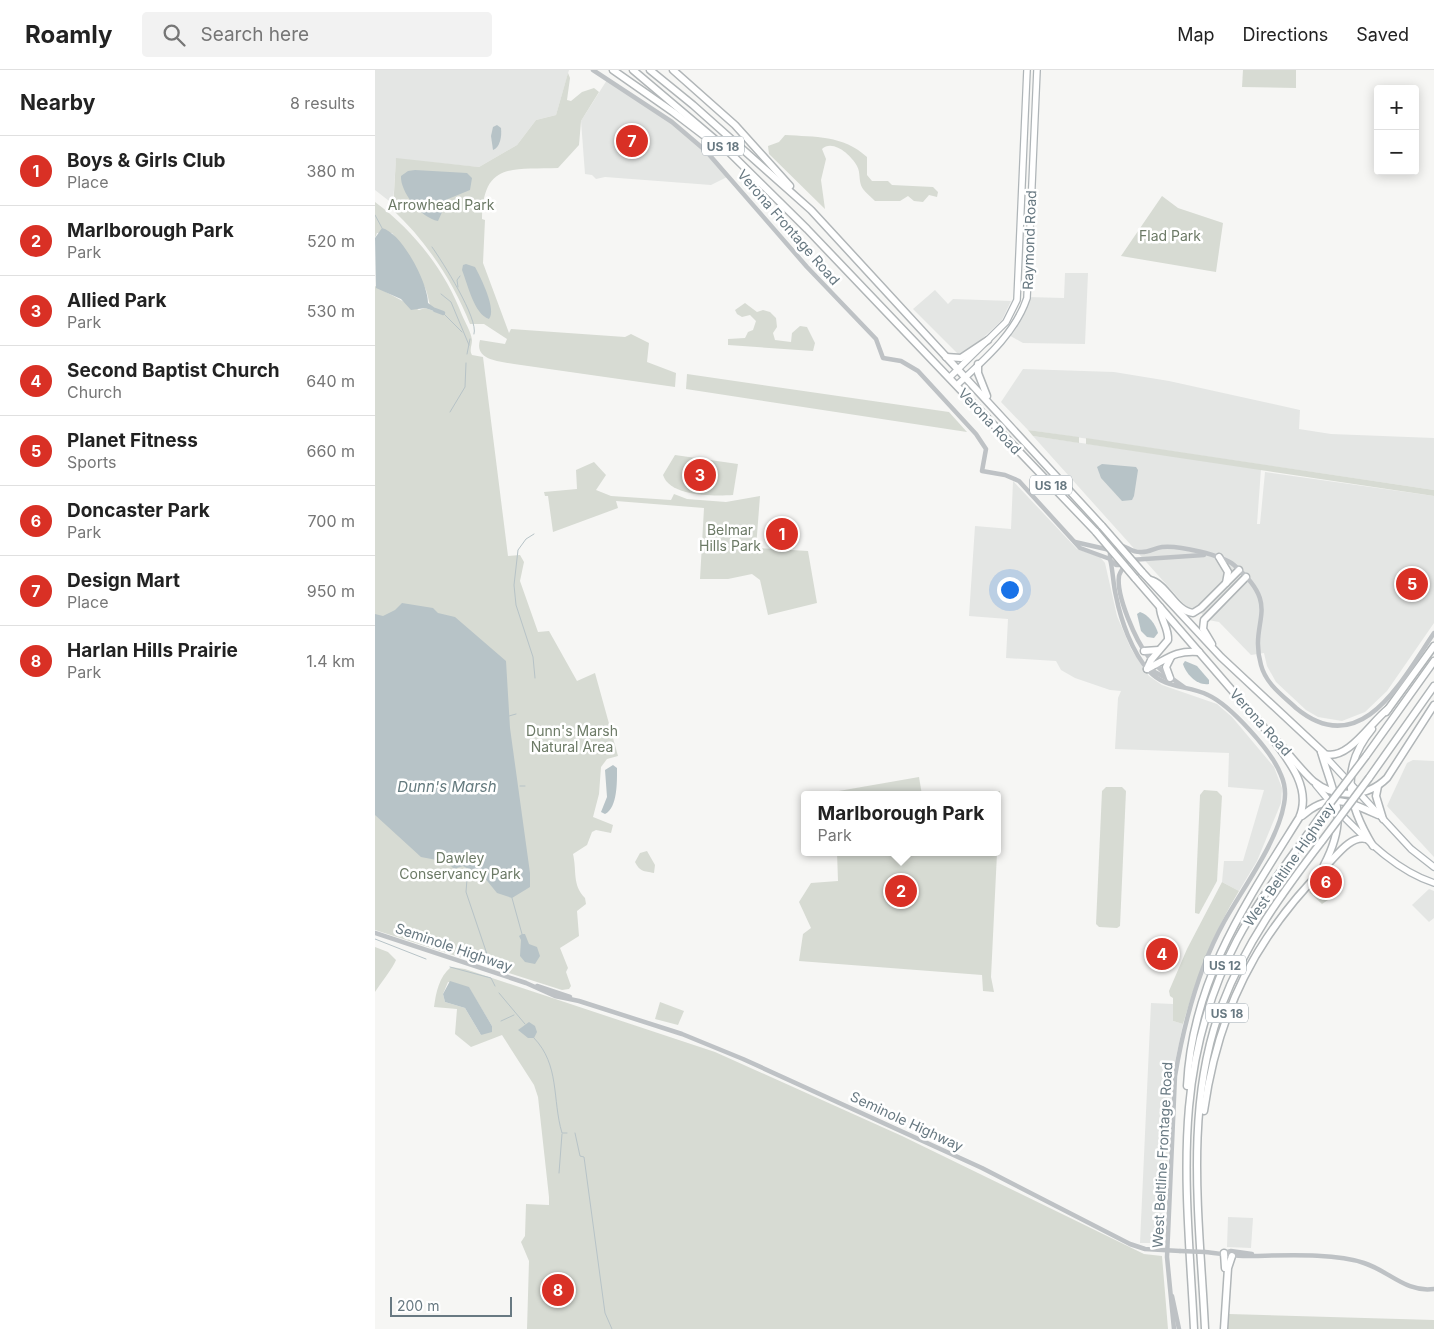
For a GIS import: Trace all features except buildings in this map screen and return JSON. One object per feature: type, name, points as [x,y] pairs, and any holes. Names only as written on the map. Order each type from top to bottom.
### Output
[{"type":"highway","points":[[613,70],[673,112],[747,170]]},
{"type":"highway","name":"Verona Road","points":[[633,70],[684,111],[747,170],[870,294],[1095,532],[1259,722],[1314,781]]},
{"type":"highway","name":"Verona Road","points":[[650,70],[693,105],[811,210],[990,402],[1149,580],[1221,657],[1321,752]]},
{"type":"highway","points":[[667,70],[696,91]]},
{"type":"highway","points":[[673,70],[741,132],[811,210]]},
{"type":"highway","points":[[946,357],[961,358],[988,340]]},
{"type":"highway","points":[[978,364],[979,378],[990,402]]},
{"type":"highway","points":[[1219,557],[1229,576],[1224,586]]},
{"type":"highway","points":[[1149,580],[1157,582],[1191,613],[1201,608],[1239,570]]},
{"type":"highway","points":[[1221,657],[1203,630],[1204,620],[1246,577]]},
{"type":"highway","points":[[1147,669],[1168,640],[1169,634],[1160,616],[1160,607]]},
{"type":"highway","points":[[1373,846],[1359,821],[1354,803],[1356,794],[1351,784],[1352,764],[1356,750],[1434,646]]},
{"type":"highway","points":[[1145,651],[1160,650]]},
{"type":"highway","points":[[1153,662],[1173,654],[1187,651],[1199,652]]},
{"type":"highway","points":[[1173,654],[1166,667],[1173,680]]},
{"type":"highway","name":"West Beltline Highway","points":[[1193,1329],[1186,1135],[1190,1088],[1209,1005],[1222,971],[1255,908],[1434,661]]},
{"type":"highway","name":"West Beltline Highway","points":[[1205,1329],[1198,1154],[1203,1079],[1213,1033],[1222,1004],[1258,930],[1434,686]]},
{"type":"highway","points":[[1381,817],[1376,796],[1379,786],[1393,770],[1434,706]]},
{"type":"highway","points":[[1321,752],[1334,756],[1345,752],[1388,709]]},
{"type":"highway","name":"US 18","points":[[1186,1135],[1190,1052],[1211,975],[1228,935],[1299,818],[1304,803],[1302,787],[1259,722]]},
{"type":"highway","name":"US 18","points":[[1198,1154],[1213,1059],[1230,1006],[1258,949],[1288,908],[1321,871],[1337,836],[1338,811],[1333,801],[1335,791],[1321,752]]},
{"type":"highway","points":[[1314,781],[1335,791],[1356,794],[1379,786]]},
{"type":"highway","points":[[1299,818],[1315,806],[1333,801],[1354,803],[1381,817]]},
{"type":"highway","points":[[1321,871],[1354,840],[1366,839]]},
{"type":"highway","points":[[1224,1253],[1226,1292]]},
{"type":"highway","points":[[1224,1329],[1229,1264],[1232,1256]]},
{"type":"main road","name":"Raymond Road","points":[[950,378],[956,367],[1006,322],[1017,300],[1027,70]]},
{"type":"main road","name":"Raymond Road","points":[[957,386],[1017,321],[1027,298],[1037,70]]},
{"type":"main road","name":"Verona Road","points":[[1321,752],[1351,784]]},
{"type":"main road","name":"Verona Road","points":[[1314,781],[1324,795],[1333,801]]},
{"type":"main road","points":[[1356,794],[1411,849],[1434,866]]},
{"type":"main road","points":[[1338,811],[1373,846],[1408,871],[1434,884]]},
{"type":"street","name":"Verona Frontage Road","points":[[593,70],[672,122],[706,151],[807,267],[876,339],[883,358],[901,362],[918,371],[976,434],[985,449],[983,471],[1005,474],[1019,481],[1075,542]]},
{"type":"street","points":[[1075,542],[1110,550],[1119,545],[1139,553],[1171,547],[1219,557],[1239,570],[1261,597],[1259,655],[1265,676],[1275,689],[1305,715],[1327,724],[1348,725],[1371,715],[1402,680],[1434,633]]},
{"type":"street","points":[[1075,542],[1080,548],[1110,560],[1116,565],[1125,564]]},
{"type":"street","points":[[1110,550],[1110,560],[1121,614],[1134,648],[1147,669],[1165,683],[1184,687]]},
{"type":"street","points":[[1128,550],[1129,560]]},
{"type":"street","points":[[1184,687],[1153,662],[1145,651],[1121,596],[1119,575],[1129,560],[1204,555]]},
{"type":"street","points":[[1147,669],[1173,680]]},
{"type":"street","name":"West Beltline Frontage Road","points":[[1174,1329],[1168,1250],[1175,1076],[1189,1009],[1213,943],[1259,864],[1285,804],[1285,790],[1280,770],[1258,742],[1219,701],[1207,694],[1184,687]]},
{"type":"street","name":"Seminole Highway","points":[[375,933],[526,983],[554,990],[579,1001],[682,1034],[743,1059],[982,1168],[1130,1244],[1145,1249],[1212,1253],[1231,1251],[1254,1254],[1346,1258],[1373,1266],[1407,1286],[1423,1290],[1434,1289]]},
{"type":"street","name":"Seminole Highway","points":[[1224,1253],[1232,1256],[1254,1254]]},
{"type":"street","name":"West Beltline Frontage Road","points":[[1170,1290],[1175,1302],[1179,1329]]},
{"type":"shaded area","points":[[375,70],[569,70],[556,115],[536,120],[517,145],[479,167],[396,159],[393,204],[375,190]]},
{"type":"shaded area","points":[[607,80],[690,136],[729,176],[711,185],[605,177],[596,179],[592,175],[585,174],[581,121]]},
{"type":"shaded area","points":[[1065,273],[1088,273],[1085,344],[1023,343],[1007,334],[1027,297],[1064,298]]},
{"type":"shaded area","points":[[935,290],[948,304],[953,299],[1011,301],[1002,320],[969,351],[958,354],[913,309]]},
{"type":"shaded area","points":[[1023,369],[1114,372],[1169,381],[1300,410],[1299,429],[1331,434],[1434,438],[1434,490],[1028,430],[1001,402]]},
{"type":"shaded area","points":[[1033,436],[1261,469],[1257,524],[1260,524],[1265,472],[1434,496],[1434,623],[1387,691],[1365,712],[1342,721],[1318,717],[1306,710],[1276,682],[1267,666],[1264,653],[1251,655],[1219,622],[1208,620],[1198,610],[1190,610]]},
{"type":"shaded area","points":[[1013,481],[1077,549],[1100,557],[1105,563],[1117,616],[1131,649],[1149,676],[1162,685],[1217,704],[1232,717],[1274,767],[1282,788],[1281,803],[1257,861],[1239,891],[1222,882],[1224,861],[1243,861],[1264,790],[1228,787],[1229,753],[1115,749],[1118,698],[1121,691],[1110,690],[1075,678],[1061,670],[1056,661],[1006,658],[1008,619],[969,616],[975,526],[1011,529]]},
{"type":"shaded area","points":[[1413,760],[1434,761],[1434,857],[1387,806],[1407,763]]},
{"type":"shaded area","points":[[1429,889],[1434,891],[1434,918],[1429,922],[1412,905]]},
{"type":"shaded area","points":[[1151,1003],[1173,1004],[1173,1021],[1183,1024],[1172,1077],[1167,1189],[1162,1243],[1140,1243]]},
{"type":"shaded area","points":[[1228,1217],[1253,1218],[1251,1248],[1227,1247]]},
{"type":"green space","points":[[1243,70],[1296,70],[1296,88],[1242,87]]},
{"type":"green space","name":"Arrowhead Park","points":[[568,73],[570,78],[567,100],[571,101],[582,92],[594,88],[599,92],[581,121],[579,145],[558,168],[514,170],[503,172],[495,178],[488,187],[484,200],[482,219],[485,220],[483,263],[509,333],[511,329],[625,337],[631,334],[649,343],[647,362],[676,373],[675,387],[514,364],[484,356],[479,347],[480,340],[505,344],[507,339],[484,324],[470,324],[455,292],[437,262],[417,235],[393,210],[396,158],[479,167],[517,145],[536,120],[556,115]]},
{"type":"green space","points":[[785,135],[828,138],[848,145],[867,157],[867,175],[872,181],[888,181],[892,185],[933,187],[938,192],[937,197],[929,195],[923,202],[914,201],[908,196],[900,201],[875,201],[861,186],[858,169],[851,157],[836,147],[826,146],[822,149],[826,159],[821,180],[825,209],[769,154],[768,146],[779,142]]},
{"type":"green space","name":"Flad Park","points":[[1162,196],[1178,208],[1223,223],[1216,272],[1121,256]]},
{"type":"green space","name":"Dawley Conservancy Park","points":[[375,202],[415,238],[437,267],[447,282],[469,330],[472,340],[472,355],[483,357],[508,556],[520,555],[524,562],[520,581],[538,632],[549,631],[577,681],[595,673],[618,756],[607,759],[601,767],[599,794],[593,817],[613,825],[611,833],[596,830],[592,832],[587,845],[573,854],[578,888],[585,898],[586,904],[577,911],[579,936],[560,948],[568,968],[566,972],[571,986],[569,989],[562,990],[375,930],[375,286],[419,310],[425,308],[434,311],[415,267],[392,233],[377,233],[375,238]]},
{"type":"green space","points":[[745,303],[757,312],[763,310],[770,312],[776,318],[777,327],[773,333],[775,340],[791,342],[792,333],[800,326],[807,327],[815,343],[813,351],[728,345],[728,339],[745,338],[748,332],[753,330],[756,321],[750,315],[742,317],[735,310]]},
{"type":"green space","points":[[687,374],[949,412],[967,432],[686,389]]},
{"type":"green space","points":[[1028,430],[1079,437],[1079,443],[1033,436]]},
{"type":"green space","points":[[1086,438],[1434,490],[1434,496],[1086,444]]},
{"type":"green space","points":[[675,455],[738,464],[733,495],[693,494],[674,488],[663,475]]},
{"type":"green space","name":"Belmar Hills Park","points":[[594,462],[606,475],[596,490],[611,496],[671,500],[674,494],[687,499],[726,502],[760,496],[756,548],[808,551],[817,603],[768,615],[760,580],[752,574],[728,579],[700,579],[704,508],[616,501],[618,508],[553,532],[548,496],[545,496],[544,492],[577,489],[576,470]]},
{"type":"green space","points":[[919,777],[921,791],[839,791]]},
{"type":"green space","points":[[1106,787],[1122,787],[1126,791],[1120,926],[1117,928],[1099,927],[1096,924],[1102,791]]},
{"type":"green space","points":[[1204,790],[1217,791],[1222,796],[1217,881],[1199,914],[1195,913],[1195,910],[1200,795]]},
{"type":"green space","points":[[647,851],[655,865],[654,873],[641,869],[635,862],[640,853]]},
{"type":"green space","points":[[837,856],[997,856],[991,977],[994,992],[983,991],[982,975],[799,961],[803,934],[811,928],[799,902],[811,883],[838,881]]},
{"type":"green space","points":[[1331,869],[1334,896],[1322,904],[1309,892]]},
{"type":"green space","points":[[1222,882],[1239,891],[1206,955],[1183,1024],[1173,1021],[1173,998],[1170,996],[1169,991],[1187,949]]},
{"type":"green space","points":[[375,947],[388,952],[396,960],[375,992]]},
{"type":"green space","points":[[451,967],[465,969],[715,1052],[902,1136],[1144,1254],[1162,1256],[1168,1329],[527,1329],[529,1261],[521,1242],[525,1236],[526,1204],[549,1205],[538,1097],[534,1085],[502,1035],[471,1047],[455,1034],[457,1009],[434,1007],[439,985]],"holes":[[[448,982],[469,988],[492,1026],[481,1035],[465,1008],[445,1002],[443,994]]]},
{"type":"green space","points":[[660,1002],[684,1011],[678,1025],[655,1019]]},
{"type":"green space","points":[[1229,1314],[1434,1320],[1434,1329],[1227,1329]]},
{"type":"water","points":[[497,125],[501,128],[501,138],[497,147],[493,150],[491,136],[493,127]]},
{"type":"water","points":[[408,171],[467,173],[472,178],[470,190],[448,199],[438,221],[431,219],[419,210],[404,189],[401,176]]},
{"type":"water","points":[[382,228],[398,239],[413,260],[424,284],[428,303],[435,308],[434,311],[425,308],[411,310],[401,299],[376,288],[375,238]]},
{"type":"water","points":[[463,265],[475,267],[484,286],[490,301],[491,315],[489,319],[479,311],[472,298],[462,270]]},
{"type":"water","points":[[1102,464],[1136,467],[1138,470],[1132,500],[1122,501],[1101,478],[1097,467]]},
{"type":"water","name":"Dunn's Marsh","points":[[402,603],[433,608],[438,613],[455,617],[506,661],[510,728],[530,873],[530,887],[512,898],[497,893],[484,877],[463,866],[454,869],[447,862],[421,857],[375,815],[375,614],[383,616],[395,610]]},
{"type":"water","points":[[1140,612],[1149,617],[1155,627],[1158,633],[1154,638],[1147,637],[1141,631],[1137,614]]},
{"type":"water","points":[[1185,661],[1197,666],[1209,680],[1209,684],[1200,683],[1189,675],[1184,668],[1183,664]]},
{"type":"water","points":[[613,765],[617,768],[615,800],[609,811],[605,814],[601,812],[607,797],[605,770]]},
{"type":"water","points":[[525,934],[529,944],[537,947],[540,956],[535,964],[525,962],[520,956],[521,940],[519,936]]},
{"type":"water","points":[[450,981],[469,987],[492,1026],[492,1032],[481,1035],[465,1008],[445,1002],[443,994]]},
{"type":"water","points":[[529,1022],[535,1026],[537,1032],[534,1038],[528,1038],[518,1030]]},
{"type":"waterway","points":[[375,215],[382,228]]},
{"type":"waterway","points":[[432,247],[466,304],[474,327],[474,334]]},
{"type":"waterway","points":[[458,287],[457,280],[460,276]]},
{"type":"waterway","points":[[441,294],[451,302],[469,345]]},
{"type":"waterway","points":[[435,310],[443,313]]},
{"type":"waterway","points":[[443,313],[462,332]]},
{"type":"waterway","points":[[467,354],[470,339]]},
{"type":"waterway","points":[[450,412],[465,387],[466,363]]},
{"type":"waterway","points":[[534,534],[526,539],[518,550],[514,585],[516,605],[533,657],[535,678]]},
{"type":"waterway","points":[[509,716],[516,714]]},
{"type":"waterway","points":[[520,786],[525,786]]},
{"type":"waterway","points":[[474,872],[467,879],[466,892],[491,966]]},
{"type":"waterway","points":[[512,898],[522,934]]},
{"type":"waterway","points":[[375,939],[426,959]]},
{"type":"waterway","points":[[450,967],[491,978],[495,986]]},
{"type":"waterway","points":[[499,993],[525,1024]]},
{"type":"waterway","points":[[501,1021],[514,1015]]},
{"type":"waterway","points":[[534,1038],[548,1059],[552,1071],[562,1133],[567,1133]]},
{"type":"waterway","points":[[575,1133],[580,1156],[584,1157],[605,1313],[612,1329]]},
{"type":"waterway","points":[[559,1173],[562,1134]]},
{"type":"place","name":"Design Mart","points":[[632,141]]},
{"type":"place","name":"Allied Park","points":[[700,475]]},
{"type":"place","name":"Boys & Girls Club","points":[[782,534]]},
{"type":"place","name":"Planet Fitness","points":[[1412,584]]},
{"type":"place","name":"Doncaster Park","points":[[1326,882]]},
{"type":"place","name":"Marlborough Park","points":[[901,891]]},
{"type":"place","name":"Second Baptist Church","points":[[1162,954]]},
{"type":"place","name":"Harlan Hills Prairie","points":[[558,1290]]},
{"type":"park label","name":"Dunn's Marsh Natural Area","points":[[572,738]]}]
